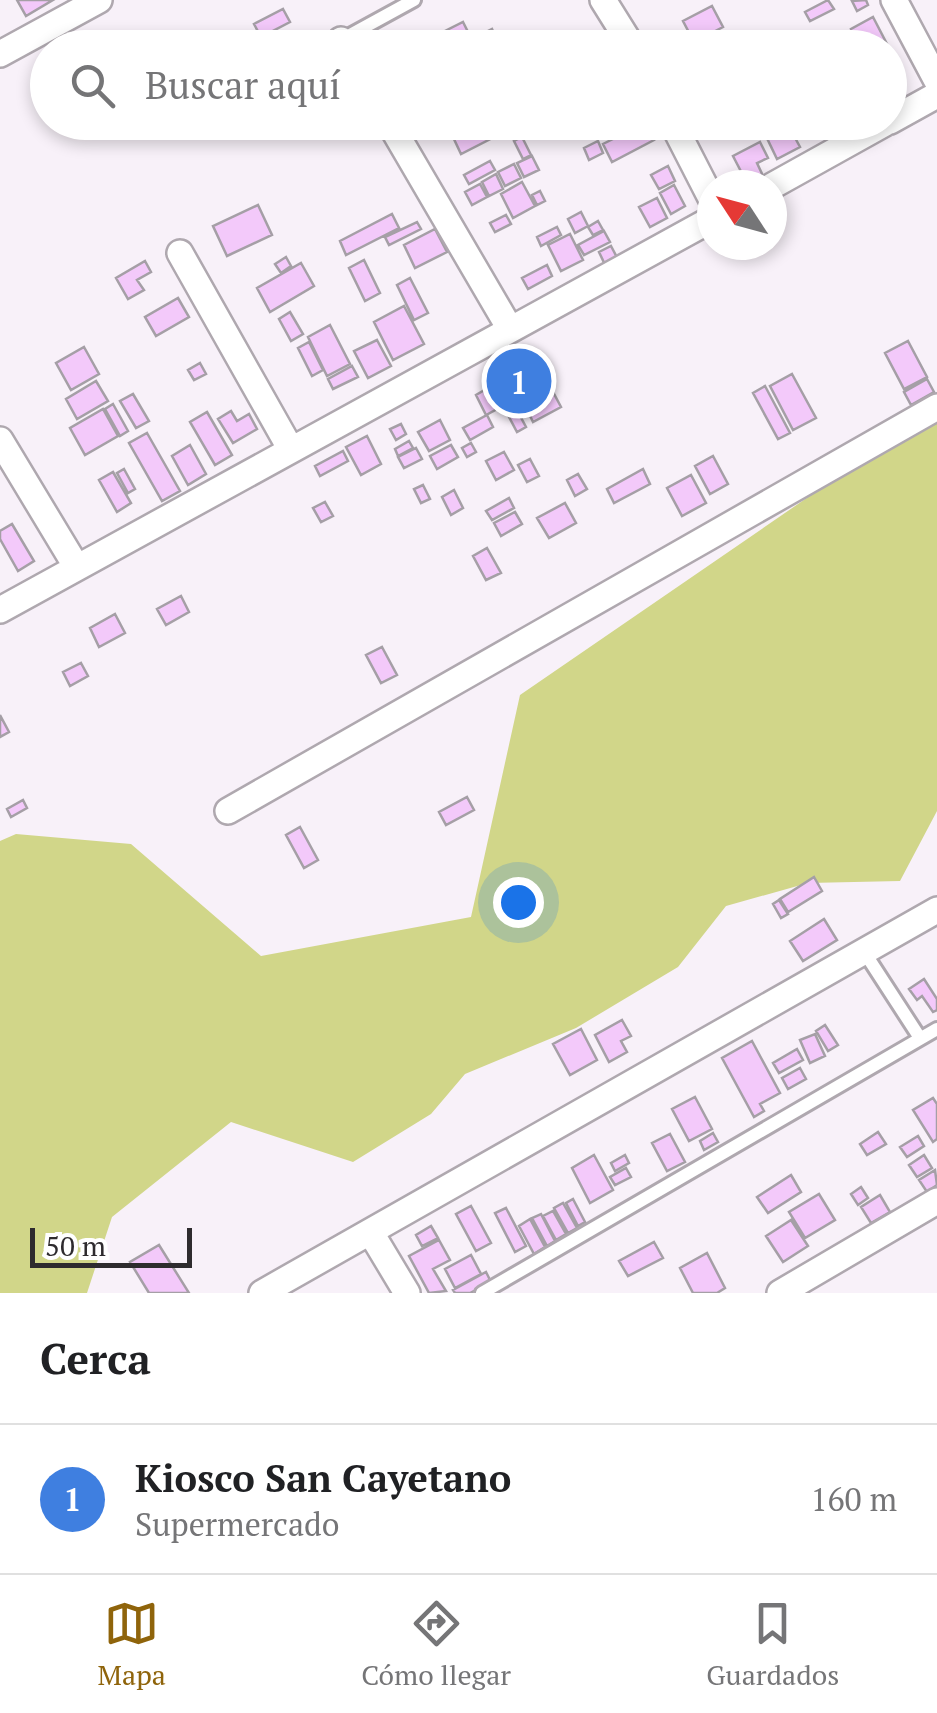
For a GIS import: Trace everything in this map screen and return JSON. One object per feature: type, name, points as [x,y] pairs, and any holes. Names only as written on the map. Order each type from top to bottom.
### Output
[{"type":"street","points":[[44,30],[99,0]]},
{"type":"street","points":[[603,0],[622,30]]},
{"type":"street","points":[[894,0],[937,81]]},
{"type":"street","points":[[0,54],[30,38]]},
{"type":"street","points":[[907,112],[937,95]]},
{"type":"street","points":[[400,140],[510,328]]},
{"type":"street","points":[[681,140],[697,171]]},
{"type":"street","points":[[787,178],[855,140]]},
{"type":"street","points":[[0,610],[697,227]]},
{"type":"street","points":[[180,253],[290,448]]},
{"type":"street","points":[[228,811],[937,407]]},
{"type":"street","points":[[0,440],[76,566]]},
{"type":"street","points":[[262,1293],[937,910]]},
{"type":"street","points":[[780,1293],[937,1200]]},
{"type":"street","points":[[371,1233],[407,1293]]},
{"type":"lane","points":[[366,30],[414,0]]},
{"type":"lane","points":[[863,950],[920,1038]]},
{"type":"lane","points":[[482,1293],[937,1028]]},
{"type":"green space","points":[[937,419],[937,811],[900,881],[808,883],[726,906],[678,967],[576,1028],[465,1074],[431,1114],[353,1162],[231,1122],[112,1217],[87,1293],[0,1293],[0,841],[16,834],[131,844],[261,956],[471,917],[520,695],[849,469]]},
{"type":"building","points":[[17,0],[53,0],[26,16]]},
{"type":"building","points":[[828,0],[834,9],[810,21],[805,12]]},
{"type":"building","points":[[866,0],[868,5],[857,11],[852,1]]},
{"type":"building","points":[[712,6],[723,27],[688,30],[683,21]]},
{"type":"building","points":[[283,9],[290,22],[275,30],[257,30],[254,24]]},
{"type":"building","points":[[873,17],[880,30],[852,30]]},
{"type":"building","points":[[463,22],[467,30],[447,30]]},
{"type":"building","points":[[454,140],[488,140],[461,154]]},
{"type":"building","points":[[524,140],[531,155],[523,159],[514,141]]},
{"type":"building","points":[[611,140],[654,140],[612,162],[603,144]]},
{"type":"building","points":[[768,140],[796,140],[800,147],[777,159]]},
{"type":"building","points":[[598,141],[603,153],[589,160],[584,148]]},
{"type":"building","points":[[760,142],[768,158],[757,163],[760,170],[740,170],[733,156]]},
{"type":"building","points":[[532,156],[539,170],[524,177],[517,163]]},
{"type":"building","points":[[490,161],[495,170],[469,184],[464,175]]},
{"type":"building","points":[[514,164],[521,178],[505,186],[498,172]]},
{"type":"building","points":[[668,166],[675,181],[659,189],[651,175]]},
{"type":"building","points":[[496,174],[503,189],[489,196],[482,182]]},
{"type":"building","points":[[522,182],[535,206],[513,218],[501,194]]},
{"type":"building","points":[[480,184],[487,197],[472,205],[465,192]]},
{"type":"building","points":[[674,185],[685,206],[671,214],[660,193]]},
{"type":"building","points":[[540,191],[545,201],[537,205],[532,195]]},
{"type":"building","points":[[657,198],[667,218],[650,227],[639,207]]},
{"type":"building","points":[[258,205],[272,235],[227,256],[213,226]]},
{"type":"building","points":[[581,212],[588,226],[575,233],[568,219]]},
{"type":"building","points":[[392,214],[399,228],[346,255],[340,241]]},
{"type":"building","points":[[506,215],[511,224],[495,232],[490,223]]},
{"type":"building","points":[[598,221],[603,230],[593,235],[588,227]]},
{"type":"building","points":[[417,222],[421,229],[389,245],[385,237]]},
{"type":"building","points":[[557,227],[561,235],[541,246],[537,237]]},
{"type":"building","points":[[435,229],[447,252],[415,268],[404,245]]},
{"type":"building","points":[[604,231],[610,242],[584,255],[578,245]]},
{"type":"building","points":[[570,234],[583,260],[561,271],[548,245]]},
{"type":"building","points":[[611,246],[621,265],[608,271],[599,252]]},
{"type":"building","points":[[286,257],[291,266],[281,273],[275,264]]},
{"type":"building","points":[[364,260],[380,293],[365,301],[349,268]]},
{"type":"building","points":[[145,261],[151,272],[137,280],[144,290],[128,299],[116,278]]},
{"type":"building","points":[[301,263],[314,286],[270,312],[257,288]]},
{"type":"building","points":[[547,265],[552,276],[528,289],[522,278]]},
{"type":"building","points":[[410,278],[428,313],[414,320],[397,285]]},
{"type":"building","points":[[178,298],[189,317],[156,336],[145,317]]},
{"type":"building","points":[[404,306],[424,344],[393,360],[374,322]]},
{"type":"building","points":[[290,312],[303,334],[291,341],[279,319]]},
{"type":"building","points":[[330,325],[350,364],[327,376],[308,337]]},
{"type":"building","points":[[377,340],[391,366],[368,378],[354,351]]},
{"type":"building","points":[[908,341],[927,377],[904,389],[885,353]]},
{"type":"building","points":[[309,342],[323,370],[312,376],[298,348]]},
{"type":"building","points":[[84,347],[99,374],[71,390],[56,363]]},
{"type":"building","points":[[200,363],[206,374],[194,380],[188,370]]},
{"type":"building","points":[[352,366],[358,377],[333,389],[328,379]]},
{"type":"building","points":[[494,367],[526,427],[517,432],[485,372]]},
{"type":"building","points":[[792,374],[816,418],[793,430],[770,386]]},
{"type":"building","points":[[549,378],[553,386],[526,401],[521,393]]},
{"type":"building","points":[[927,379],[934,392],[911,405],[904,392]]},
{"type":"building","points":[[96,381],[108,401],[77,419],[66,399]]},
{"type":"building","points":[[765,386],[790,433],[778,439],[753,393]]},
{"type":"building","points":[[488,388],[499,408],[486,415],[476,395]]},
{"type":"building","points":[[552,390],[561,407],[533,422],[525,405]]},
{"type":"building","points":[[133,394],[149,421],[136,428],[120,401]]},
{"type":"building","points":[[113,404],[128,431],[120,436],[105,409]]},
{"type":"building","points":[[103,409],[118,436],[85,455],[70,428]]},
{"type":"building","points":[[231,411],[237,421],[249,414],[257,429],[233,443],[218,419]]},
{"type":"building","points":[[207,412],[232,455],[215,465],[190,422]]},
{"type":"building","points":[[487,415],[493,427],[470,440],[463,428]]},
{"type":"building","points":[[440,420],[450,440],[429,451],[418,432]]},
{"type":"building","points":[[401,424],[406,434],[396,440],[390,429]]},
{"type":"building","points":[[147,433],[180,491],[162,501],[129,443]]},
{"type":"building","points":[[367,436],[381,464],[361,475],[346,447]]},
{"type":"building","points":[[409,441],[413,448],[398,456],[395,449]]},
{"type":"building","points":[[471,443],[476,452],[467,457],[462,448]]},
{"type":"building","points":[[190,445],[206,474],[188,485],[172,456]]},
{"type":"building","points":[[451,445],[458,457],[437,469],[430,456]]},
{"type":"building","points":[[416,448],[422,459],[404,468],[398,457]]},
{"type":"building","points":[[343,451],[348,461],[320,476],[315,466]]},
{"type":"building","points":[[504,452],[514,470],[496,480],[486,461]]},
{"type":"building","points":[[713,456],[728,484],[710,494],[695,466]]},
{"type":"building","points":[[530,459],[539,476],[527,482],[518,465]]},
{"type":"building","points":[[124,469],[135,489],[128,493],[117,473]]},
{"type":"building","points":[[643,469],[650,484],[614,503],[607,489]]},
{"type":"building","points":[[113,472],[131,503],[117,512],[99,480]]},
{"type":"building","points":[[578,474],[587,489],[575,496],[567,480]]},
{"type":"building","points":[[691,475],[706,503],[682,516],[667,488]]},
{"type":"building","points":[[423,485],[430,499],[421,503],[414,489]]},
{"type":"building","points":[[454,490],[463,508],[451,515],[442,497]]},
{"type":"building","points":[[509,498],[514,508],[492,520],[486,511]]},
{"type":"building","points":[[325,502],[333,516],[321,522],[313,508]]},
{"type":"building","points":[[565,503],[576,523],[549,538],[537,518]]},
{"type":"building","points":[[515,512],[522,524],[501,536],[494,523]]},
{"type":"building","points":[[12,524],[34,561],[18,571],[0,539],[0,531]]},
{"type":"building","points":[[487,548],[501,573],[486,580],[473,556]]},
{"type":"building","points":[[181,596],[189,612],[166,625],[157,609]]},
{"type":"building","points":[[115,614],[125,633],[99,647],[90,628]]},
{"type":"building","points":[[382,647],[397,675],[381,683],[366,655]]},
{"type":"building","points":[[81,663],[88,676],[70,686],[63,672]]},
{"type":"building","points":[[0,715],[9,732],[0,737]]},
{"type":"building","points":[[467,797],[474,810],[446,825],[439,812]]},
{"type":"building","points":[[23,800],[27,808],[11,817],[7,809]]},
{"type":"building","points":[[300,827],[318,860],[304,868],[286,835]]},
{"type":"building","points":[[814,877],[822,891],[788,912],[780,899]]},
{"type":"building","points":[[779,900],[788,914],[781,918],[773,904]]},
{"type":"building","points":[[824,919],[837,940],[803,961],[790,941]]},
{"type":"building","points":[[924,979],[937,999],[937,1010],[933,1012],[922,996],[917,1000],[909,989]]},
{"type":"building","points":[[622,1020],[631,1036],[621,1041],[627,1052],[609,1062],[595,1035]]},
{"type":"building","points":[[825,1025],[838,1045],[828,1051],[816,1031]]},
{"type":"building","points":[[581,1029],[597,1060],[570,1075],[553,1044]]},
{"type":"building","points":[[815,1034],[825,1056],[810,1063],[800,1040]]},
{"type":"building","points":[[752,1041],[780,1093],[760,1104],[764,1111],[754,1117],[722,1058]]},
{"type":"building","points":[[797,1049],[803,1060],[779,1073],[773,1063]]},
{"type":"building","points":[[800,1068],[806,1079],[788,1089],[782,1078]]},
{"type":"building","points":[[695,1097],[712,1129],[689,1141],[672,1109]]},
{"type":"building","points":[[933,1098],[937,1104],[937,1139],[933,1142],[913,1110]]},
{"type":"building","points":[[878,1132],[886,1144],[867,1155],[860,1144]]},
{"type":"building","points":[[713,1133],[718,1142],[704,1150],[700,1141]]},
{"type":"building","points":[[670,1134],[685,1162],[667,1171],[652,1143]]},
{"type":"building","points":[[918,1136],[924,1146],[907,1157],[900,1147]]},
{"type":"building","points":[[594,1155],[613,1190],[590,1203],[572,1168]]},
{"type":"building","points":[[625,1155],[629,1163],[615,1171],[611,1163]]},
{"type":"building","points":[[924,1155],[932,1168],[917,1177],[909,1165]]},
{"type":"building","points":[[626,1168],[631,1177],[615,1185],[610,1177]]},
{"type":"building","points":[[935,1170],[937,1185],[927,1192],[919,1180]]},
{"type":"building","points":[[791,1175],[801,1192],[768,1213],[757,1197]]},
{"type":"building","points":[[861,1187],[868,1198],[858,1205],[851,1194]]},
{"type":"building","points":[[819,1194],[835,1220],[805,1238],[789,1212]]},
{"type":"building","points":[[880,1195],[890,1212],[871,1223],[861,1207]]},
{"type":"building","points":[[573,1199],[585,1222],[578,1226],[566,1203]]},
{"type":"building","points":[[563,1203],[577,1228],[568,1233],[554,1208]]},
{"type":"building","points":[[471,1206],[491,1243],[476,1251],[456,1214]]},
{"type":"building","points":[[506,1208],[526,1246],[515,1252],[495,1213]]},
{"type":"building","points":[[553,1211],[566,1234],[556,1240],[543,1216]]},
{"type":"building","points":[[541,1214],[555,1241],[547,1246],[532,1218]]},
{"type":"building","points":[[530,1219],[545,1247],[534,1254],[519,1226]]},
{"type":"building","points":[[791,1220],[808,1246],[783,1262],[766,1236]]},
{"type":"building","points":[[431,1226],[438,1238],[422,1246],[416,1235]]},
{"type":"building","points":[[439,1240],[450,1260],[433,1269],[446,1291],[429,1293],[409,1256]]},
{"type":"building","points":[[654,1242],[663,1258],[628,1276],[619,1261]]},
{"type":"building","points":[[159,1245],[189,1293],[149,1293],[130,1262]]},
{"type":"building","points":[[707,1253],[725,1288],[717,1293],[693,1293],[680,1268]]},
{"type":"building","points":[[471,1255],[481,1274],[455,1288],[445,1269]]},
{"type":"building","points":[[486,1272],[491,1282],[470,1293],[453,1290]]},
{"type":"place","name":"Kiosco San Cayetano","points":[[519,381]]}]
